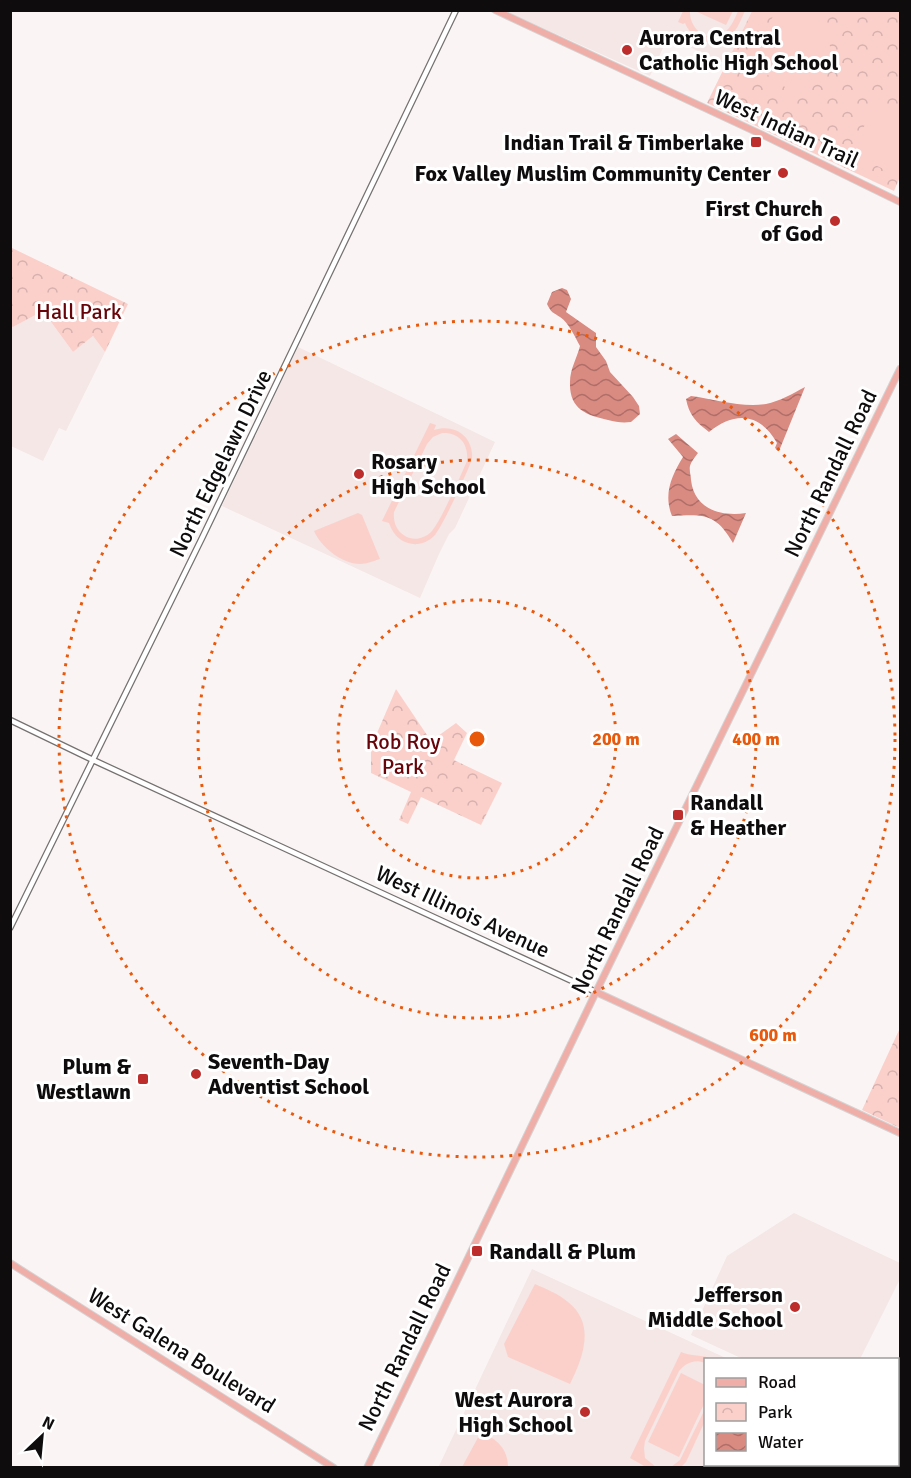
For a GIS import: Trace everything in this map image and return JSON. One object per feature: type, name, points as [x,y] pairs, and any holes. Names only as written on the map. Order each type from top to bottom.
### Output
[{"type":"main road","name":"West Indian Trail","points":[[495,10],[900,202]]},
{"type":"main road","name":"North Randall Road","points":[[367,1467],[900,369]]},
{"type":"main road","name":"West Illinois Avenue","points":[[596,992],[900,1133]]},
{"type":"main road","name":"West Galena Boulevard","points":[[10,1263],[334,1467]]},
{"type":"street","name":"North Edgelawn Drive","points":[[10,928],[456,10]]},
{"type":"street","name":"West Illinois Avenue","points":[[10,720],[596,992]]},
{"type":"shaded area","name":"Aurora Central Catholic High School","points":[[505,11],[752,11],[726,64],[668,37],[650,76]]},
{"type":"shaded area","points":[[43,311],[73,352],[93,336],[105,352],[66,431],[59,428],[43,461],[11,446],[11,326]]},
{"type":"shaded area","name":"Rosary High School","points":[[298,347],[495,442],[455,528],[449,534],[439,554],[420,598],[222,506]]},
{"type":"shaded area","name":"Jefferson Middle School","points":[[794,1213],[900,1263],[900,1279],[860,1358],[741,1358],[691,1335],[727,1256]]},
{"type":"shaded area","name":"West Aurora High School","points":[[532,1269],[726,1358],[704,1358],[704,1466],[812,1466],[811,1468],[438,1468]]},
{"type":"green space","points":[[777,10],[811,11],[826,26],[831,52],[823,77],[801,98],[746,60]]},
{"type":"green space","points":[[683,11],[690,11],[696,29],[713,37],[728,29],[738,11],[745,11],[731,35],[725,40],[711,43],[698,39],[685,23],[678,22]]},
{"type":"green space","points":[[695,11],[733,11],[726,25]]},
{"type":"green space","points":[[752,11],[900,11],[900,177],[894,191],[707,103]]},
{"type":"green space","points":[[873,106],[892,114],[900,125],[900,171],[898,176],[852,154]]},
{"type":"green space","name":"Hall Park","points":[[10,247],[128,304],[105,352],[93,336],[73,352],[43,311],[11,326]]},
{"type":"green space","points":[[430,423],[436,425],[434,430],[449,428],[462,434],[470,444],[472,459],[434,536],[422,543],[408,543],[396,535],[389,523],[382,521]],"holes":[[[448,433],[462,440],[466,449],[467,461],[435,527],[418,539],[408,538],[397,529],[394,512],[427,444],[433,437]]]},
{"type":"green space","points":[[358,513],[362,515],[380,559],[363,564],[346,561],[333,554],[314,531]]},
{"type":"green space","name":"Rob Roy Park","points":[[396,689],[431,741],[456,723],[467,733],[454,760],[502,783],[481,825],[421,797],[408,824],[399,820],[411,792],[371,773],[371,747]]},
{"type":"green space","points":[[900,1028],[900,1128],[862,1110]]},
{"type":"green space","points":[[535,1284],[564,1299],[577,1311],[582,1320],[584,1342],[579,1363],[570,1384],[508,1357],[504,1344]]},
{"type":"green space","points":[[681,1352],[709,1358],[704,1358],[704,1363],[691,1362],[679,1371],[645,1441],[645,1458],[656,1467],[646,1467],[630,1458]]},
{"type":"green space","points":[[681,1373],[704,1384],[704,1404],[679,1457],[648,1442]]},
{"type":"green space","points":[[704,1411],[704,1423],[686,1462],[681,1467],[671,1467],[680,1460]]},
{"type":"green space","points":[[481,1432],[492,1438],[504,1450],[508,1467],[462,1467]]},
{"type":"water","points":[[562,288],[567,290],[571,299],[566,312],[596,333],[596,347],[606,361],[610,372],[639,406],[640,414],[631,422],[616,422],[593,416],[580,409],[572,399],[570,377],[580,346],[572,330],[551,311],[547,304],[552,292]]},
{"type":"water","points":[[805,387],[779,451],[775,448],[777,443],[763,426],[746,418],[728,421],[709,432],[694,418],[686,399],[691,396],[757,405],[776,401]]},
{"type":"water","points":[[676,434],[698,453],[690,468],[693,490],[697,498],[710,509],[718,512],[746,513],[733,543],[721,526],[708,518],[692,515],[672,516],[668,500],[670,485],[683,457],[668,439]]},
{"type":"place","name":"Aurora Central Catholic High School","points":[[627,50]]},
{"type":"place","name":"Indian Trail & Timberlake","points":[[756,142]]},
{"type":"place","name":"Fox Valley Muslim Community Center","points":[[783,173]]},
{"type":"place","name":"First Church of God","points":[[835,221]]},
{"type":"place","name":"Rosary High School","points":[[359,474]]},
{"type":"place","name":"Randall & Heather","points":[[678,815]]},
{"type":"place","name":"Seventh-Day Adventist School","points":[[196,1074]]},
{"type":"place","name":"Plum & Westlawn","points":[[143,1079]]},
{"type":"place","name":"Randall & Plum","points":[[477,1251]]},
{"type":"place","name":"Jefferson Middle School","points":[[795,1307]]},
{"type":"place","name":"West Aurora High School","points":[[585,1412]]}]
